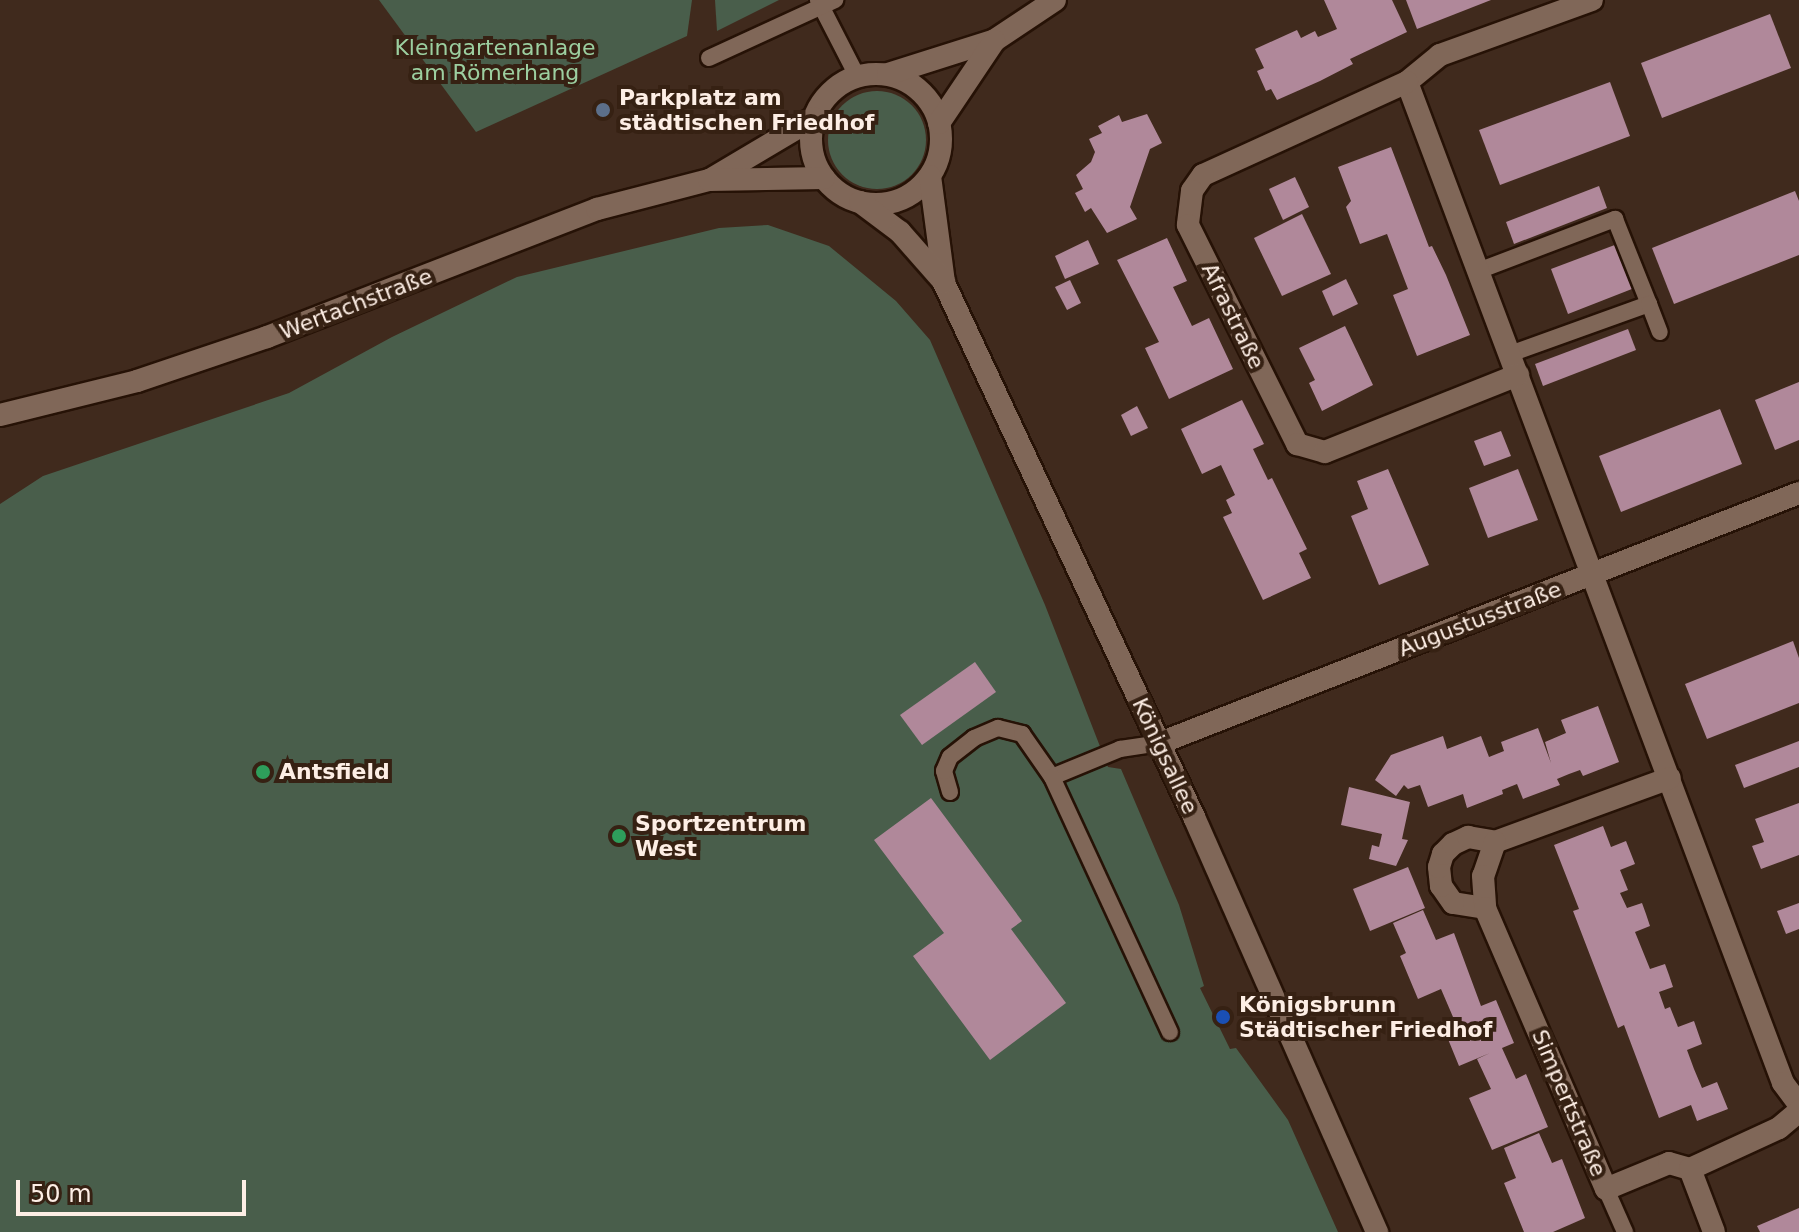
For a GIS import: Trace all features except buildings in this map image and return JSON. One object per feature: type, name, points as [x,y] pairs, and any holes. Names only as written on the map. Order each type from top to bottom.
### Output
[{"type":"street","points":[[888,74],[908,82],[924,95],[939,123],[939,157],[930,176],[904,198],[883,204],[860,202],[840,193],[824,178],[811,149],[814,118],[830,92],[857,76],[888,74],[995,40],[1055,0]]},
{"type":"street","name":"Afrastraße","points":[[1514,365],[1325,452],[1297,444],[1188,225],[1192,191],[1203,175],[1407,82],[1440,55],[1592,0]]},
{"type":"street","points":[[939,123],[995,40]]},
{"type":"street","points":[[1407,82],[1783,1083],[1799,1104]]},
{"type":"street","name":"Wertachstraße","points":[[709,180],[814,118]]},
{"type":"street","name":"Königsallee","points":[[930,176],[944,283]]},
{"type":"street","name":"Wertachstraße","points":[[0,415],[137,381],[381,295],[597,209],[709,180],[824,178]]},
{"type":"street","name":"Königsallee","points":[[860,202],[900,232],[944,283],[1160,743],[1377,1232]]},
{"type":"street","name":"Augustusstraße","points":[[1160,743],[1799,493]]},
{"type":"street","points":[[1485,908],[1453,903],[1441,886],[1439,867],[1443,854],[1453,844],[1468,837],[1495,842],[1670,778]]},
{"type":"street","name":"Simpertstraße","points":[[1495,842],[1483,876],[1485,908],[1606,1189],[1669,1163],[1690,1169],[1779,1128],[1799,1111]]},
{"type":"street","points":[[1690,1169],[1714,1232]]},
{"type":"lane","points":[[709,58],[825,2],[857,76]]},
{"type":"lane","points":[[1478,271],[1615,219],[1660,332]]},
{"type":"lane","points":[[1514,365],[1649,304]]},
{"type":"lane","points":[[950,792],[944,771],[950,757],[974,738],[998,728],[1022,734],[1052,777],[1170,1032]]},
{"type":"lane","points":[[1052,777],[1120,749],[1160,743]]},
{"type":"lane","points":[[1606,1189],[1625,1232]]},
{"type":"green space","name":"Kleingartenanlage am Römerhang","points":[[379,0],[692,0],[687,36],[476,132]]},
{"type":"green space","points":[[715,0],[779,0],[717,31]]},
{"type":"green space","points":[[877,91],[896,95],[911,106],[922,121],[926,140],[922,159],[911,174],[896,185],[877,189],[858,185],[843,174],[832,159],[828,140],[832,121],[843,106],[858,95]]},
{"type":"green space","name":"Sportzentrum West","points":[[768,225],[829,246],[896,301],[930,340],[1045,605],[1108,767],[1121,769],[1179,905],[1204,986],[1200,988],[1230,1049],[1236,1048],[1288,1120],[1338,1232],[0,1232],[0,504],[43,476],[289,393],[392,337],[517,277],[719,228]]},
{"type":"place","name":"Parkplatz am städtischen Friedhof","points":[[603,110]]},
{"type":"place","name":"Antsfield","points":[[263,772]]},
{"type":"place","name":"Sportzentrum West","points":[[619,836]]},
{"type":"place","name":"Königsbrunn Städtischer Friedhof","points":[[1223,1017]]}]
